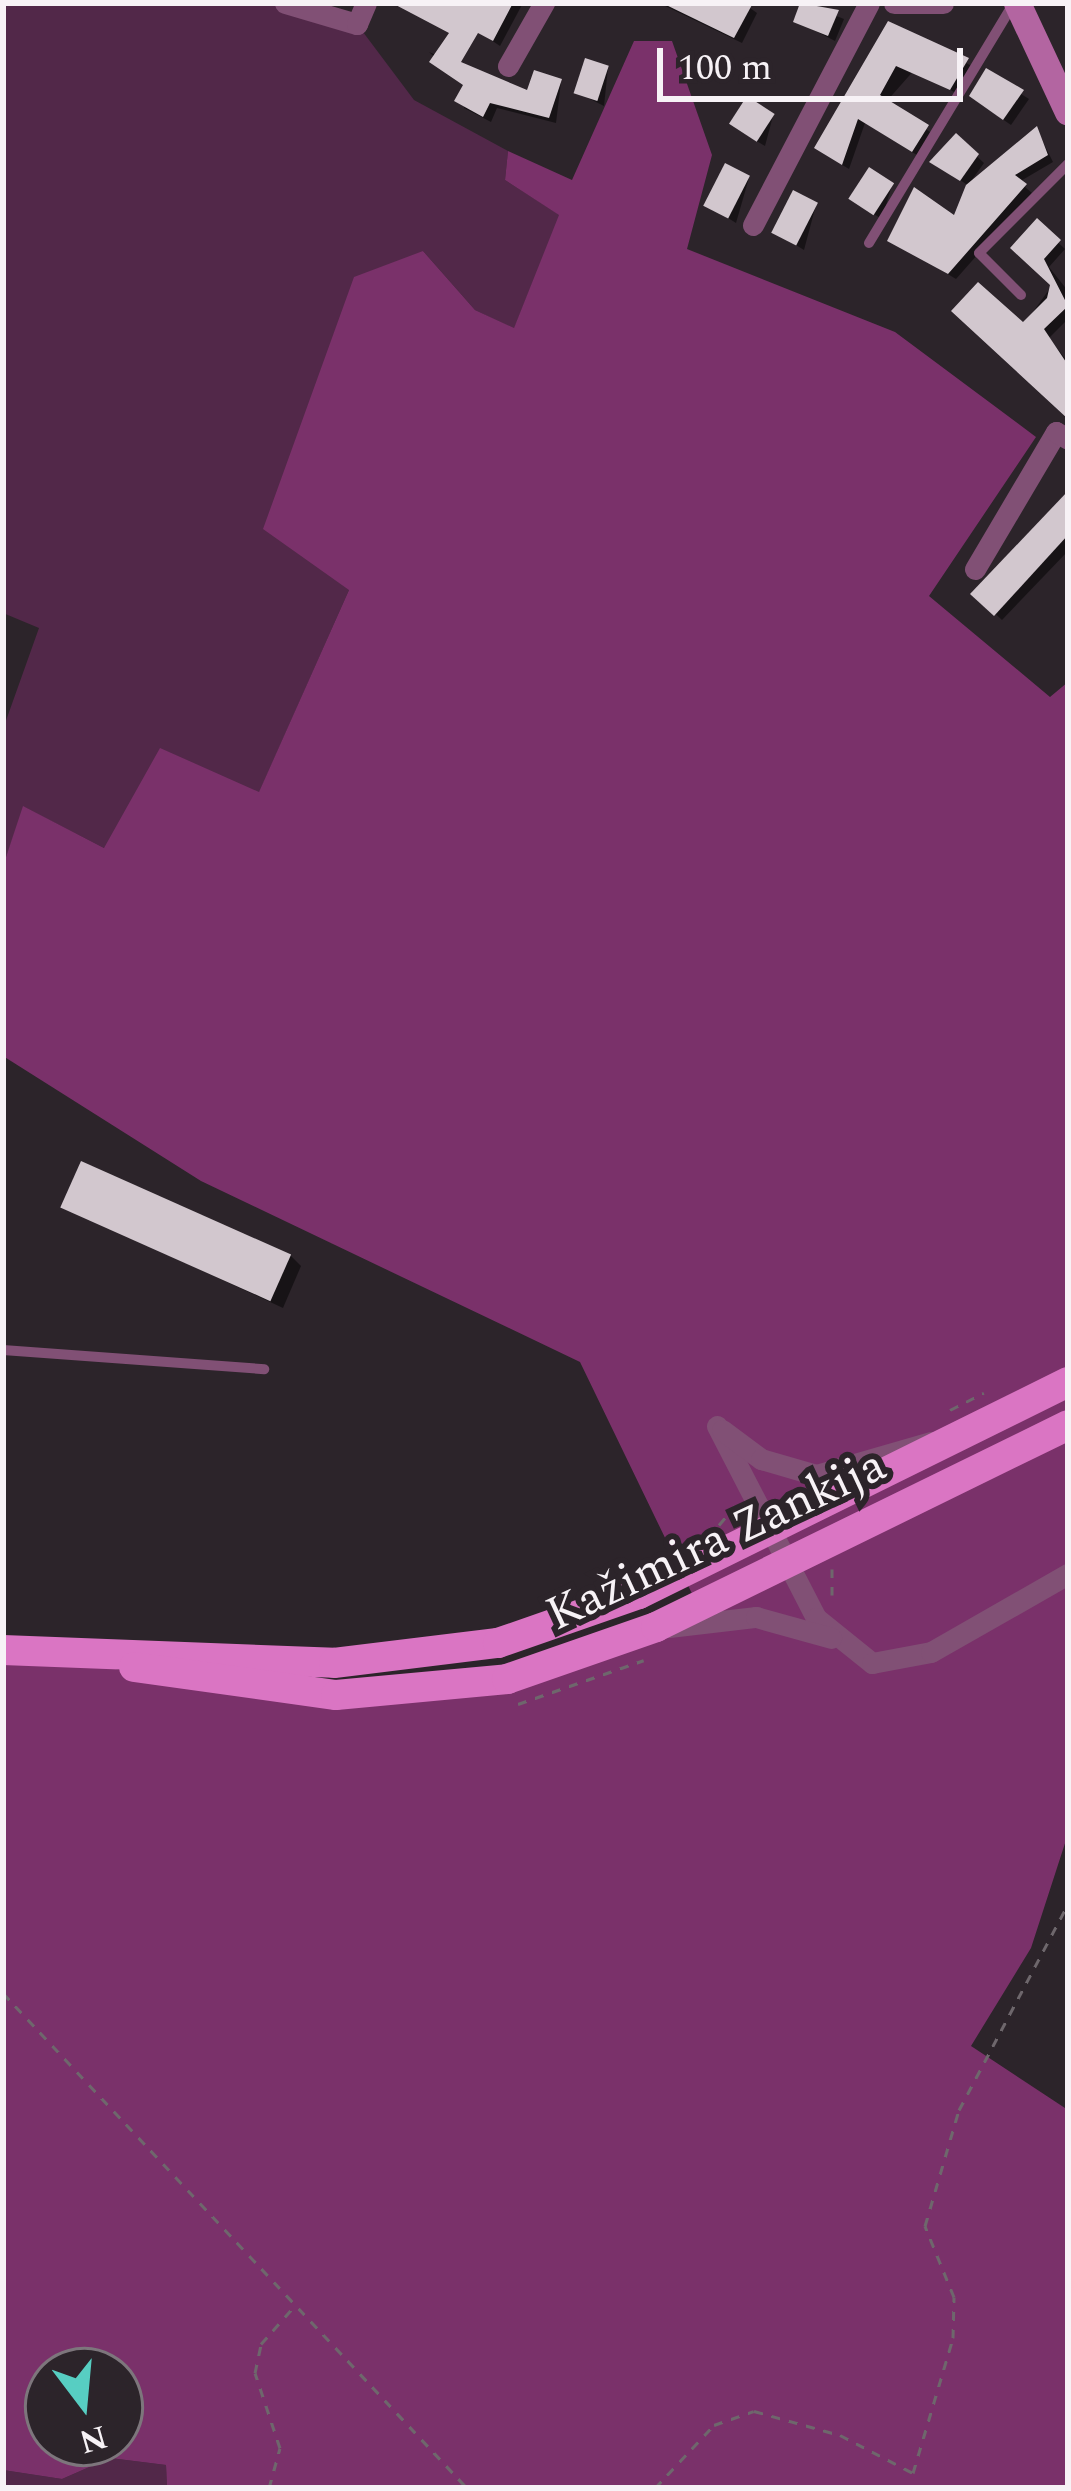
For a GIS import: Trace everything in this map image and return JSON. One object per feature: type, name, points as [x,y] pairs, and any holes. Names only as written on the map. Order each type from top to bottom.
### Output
[{"type":"main road","points":[[1016,3],[1068,112]]},
{"type":"main road","name":"Kažimira Zankija","points":[[105,1660],[447,1654],[603,1610],[1068,1382]]},
{"type":"main road","name":"Kažimira Zankija","points":[[3,1651],[105,1660],[259,1690],[396,1694],[506,1679],[656,1627],[1068,1425]]},
{"type":"street","points":[[285,3],[357,24],[366,3]]},
{"type":"street","points":[[508,66],[544,3]]},
{"type":"street","points":[[753,225],[869,3]]},
{"type":"street","points":[[894,3],[943,3]]},
{"type":"street","points":[[974,569],[1056,432],[1068,440]]},
{"type":"street","points":[[837,1640],[786,1562],[717,1426],[761,1459],[816,1475],[952,1439]]},
{"type":"street","points":[[656,1627],[756,1617],[837,1640],[872,1663],[903,1661],[1068,1574]]},
{"type":"lane","points":[[869,243],[1016,3]]},
{"type":"lane","points":[[1022,295],[980,253],[1068,164]]},
{"type":"lane","points":[[3,1350],[264,1369]]},
{"type":"path","points":[[828,1577],[832,1595]]},
{"type":"path","points":[[655,2488],[714,2425],[754,2410],[913,2473],[953,2338],[954,2297],[925,2226],[959,2110],[1068,1904]]},
{"type":"path","points":[[3,1993],[293,2308],[467,2488]]},
{"type":"path","points":[[269,2488],[280,2448],[255,2373],[262,2344],[293,2308]]},
{"type":"shaded area","points":[[3,3],[285,3],[357,24],[414,100],[508,151],[505,180],[560,215],[514,329],[475,310],[423,251],[349,590],[259,793],[104,848],[24,807],[3,866],[3,729],[39,628],[3,613]]},
{"type":"shaded area","points":[[634,41],[672,41],[712,155],[687,249],[895,332],[1036,437],[929,596],[1050,697],[1068,682],[1068,1834],[1031,1948],[971,2046],[1068,2110],[1068,2488],[167,2488],[166,2465],[144,2462],[144,2347],[24,2347],[24,2467],[89,2467],[62,2479],[3,2470],[3,1650],[193,1682],[450,1689],[698,1606],[580,1362],[201,1181],[3,1056],[3,866],[23,806],[104,848],[160,748],[259,792],[349,590],[263,529],[354,277],[423,251],[475,310],[514,328],[559,215],[505,180],[508,151],[572,180]]},
{"type":"shaded area","points":[[144,2462],[166,2465],[167,2488],[3,2488],[3,2470],[62,2479],[89,2467],[144,2467]]},
{"type":"building","points":[[392,3],[513,3],[493,41],[478,33],[461,62],[527,90],[534,70],[562,79],[549,118],[490,103],[483,117],[454,101],[463,85],[429,62],[449,33]]},
{"type":"building","points":[[662,3],[753,3],[734,38]]},
{"type":"building","points":[[800,3],[839,10],[828,36],[793,22]]},
{"type":"building","points":[[888,21],[969,58],[950,90],[896,66],[880,95],[929,125],[912,152],[858,119],[842,165],[814,148]]},
{"type":"building","points":[[585,58],[609,66],[597,101],[574,93]]},
{"type":"building","points":[[986,68],[1024,90],[1003,120],[969,96]]},
{"type":"building","points":[[747,96],[775,114],[757,142],[729,124]]},
{"type":"building","points":[[1037,126],[1048,155],[1015,175],[1027,184],[948,274],[887,241],[914,187],[954,215],[966,185]]},
{"type":"building","points":[[956,133],[979,154],[960,181],[929,162]]},
{"type":"building","points":[[725,163],[750,176],[728,218],[703,206]]},
{"type":"building","points":[[869,167],[894,183],[873,215],[848,199]]},
{"type":"building","points":[[793,190],[818,203],[796,245],[771,233]]},
{"type":"building","points":[[1037,218],[1061,240],[1044,259],[1068,306],[1044,329],[1068,365],[1068,419],[951,311],[978,282],[1023,322],[1047,298],[1050,285],[1010,248]]},
{"type":"building","points":[[1068,491],[1068,535],[994,616],[970,594]]},
{"type":"building","points":[[81,1161],[291,1255],[270,1301],[60,1208]]}]
